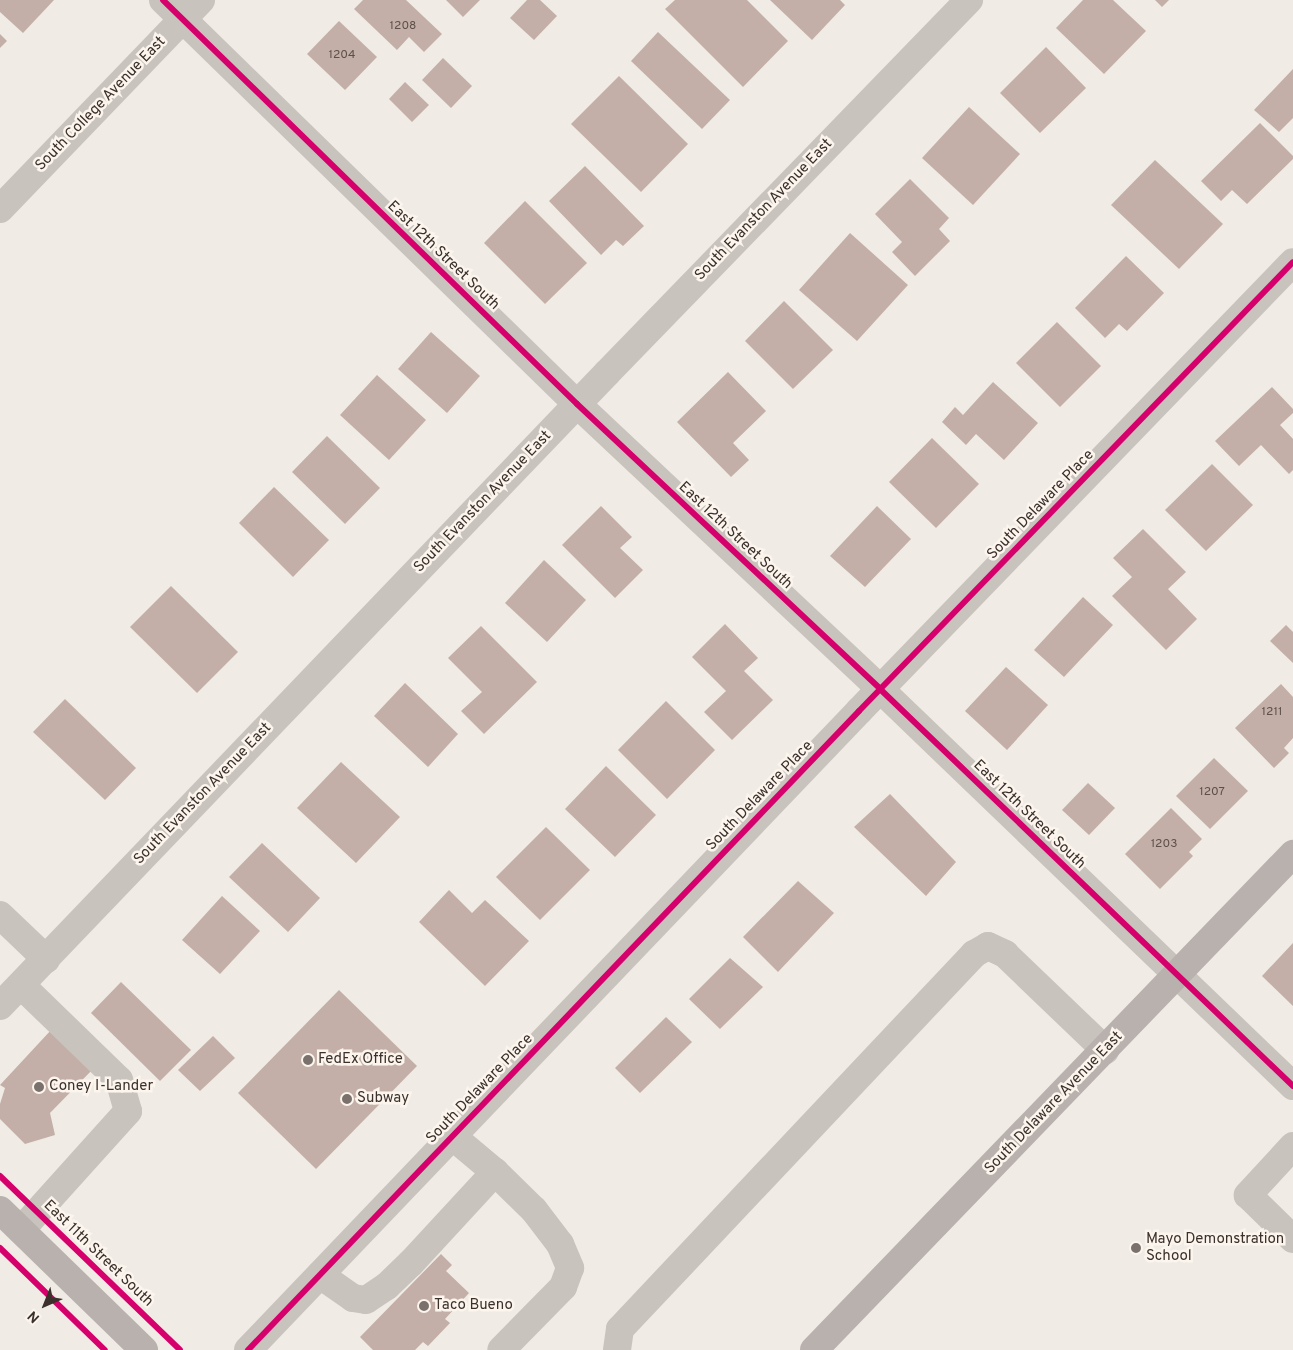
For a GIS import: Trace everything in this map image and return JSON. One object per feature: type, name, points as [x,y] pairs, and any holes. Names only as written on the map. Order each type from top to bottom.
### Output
[{"type":"main road","name":"South Delaware Avenue East","points":[[814,1350],[1293,854]]},
{"type":"main road","points":[[0,1210],[144,1350]]},
{"type":"street","name":"East 12th Street South","points":[[163,0],[192,10],[577,404],[880,689],[1293,1086]]},
{"type":"street","name":"South Evanston Avenue East","points":[[0,1006],[577,404],[969,0]]},
{"type":"street","name":"South College Avenue East","points":[[0,209],[192,10]]},
{"type":"street","name":"South Delaware Place","points":[[248,1350],[880,689],[1293,262]]},
{"type":"street","points":[[0,915],[46,958]]},
{"type":"street","points":[[617,1350],[620,1330],[974,954],[988,946],[1006,954],[1105,1050]]},
{"type":"street","points":[[21,985],[119,1080],[128,1111],[21,1230]]},
{"type":"street","points":[[452,1136],[495,1172],[534,1210],[560,1244],[570,1268],[563,1287],[501,1350]]},
{"type":"street","points":[[1293,1146],[1248,1195],[1293,1239]]},
{"type":"street","points":[[320,1275],[353,1298],[366,1300],[387,1286],[411,1263],[495,1172]]},
{"type":"building","points":[[0,0],[54,0],[23,33],[0,12]]},
{"type":"building","points":[[363,0],[406,0],[442,34],[424,52],[409,37],[397,50],[354,9]]},
{"type":"building","points":[[446,0],[480,0],[463,17]]},
{"type":"building","points":[[527,0],[540,0],[557,16],[534,40],[510,18]]},
{"type":"building","points":[[675,0],[747,0],[788,41],[743,87],[665,9]]},
{"type":"building","points":[[770,0],[840,0],[845,5],[812,40]]},
{"type":"building","points":[[1083,0],[1113,0],[1146,31],[1104,74],[1056,28]]},
{"type":"building","points":[[1155,0],[1169,0],[1162,7]]},
{"type":"building","points":[[339,21],[377,57],[345,90],[307,54]]},
{"type":"building","points":[[658,32],[730,100],[702,129],[631,61]]},
{"type":"building","points":[[0,34],[7,41],[0,48]]},
{"type":"building","points":[[1046,47],[1086,88],[1040,133],[1000,93]]},
{"type":"building","points":[[443,58],[472,86],[451,108],[422,80]]},
{"type":"building","points":[[1293,69],[1293,118],[1279,132],[1254,110]]},
{"type":"building","points":[[619,76],[688,144],[641,192],[571,124]]},
{"type":"building","points":[[405,82],[429,105],[412,122],[389,99]]},
{"type":"building","points":[[969,107],[1020,154],[973,205],[922,158]]},
{"type":"building","points":[[1260,123],[1293,156],[1293,159],[1247,204],[1232,190],[1221,201],[1201,181]]},
{"type":"building","points":[[1155,160],[1223,224],[1179,269],[1111,205]]},
{"type":"building","points":[[585,166],[644,226],[623,246],[616,240],[601,255],[549,201]]},
{"type":"building","points":[[910,179],[949,218],[939,229],[950,241],[915,276],[892,252],[902,242],[875,214]]},
{"type":"building","points":[[525,201],[587,263],[545,304],[484,243]]},
{"type":"building","points":[[850,233],[908,285],[857,341],[799,290]]},
{"type":"building","points":[[1126,256],[1164,293],[1127,331],[1119,324],[1105,338],[1075,308]]},
{"type":"building","points":[[784,301],[833,350],[793,389],[745,341]]},
{"type":"building","points":[[1057,322],[1101,366],[1060,407],[1016,363]]},
{"type":"building","points":[[431,332],[480,376],[447,413],[398,369]]},
{"type":"building","points":[[728,372],[766,411],[733,443],[749,460],[731,477],[677,422]]},
{"type":"building","points":[[377,375],[426,420],[389,460],[340,415]]},
{"type":"building","points":[[993,382],[1038,423],[1004,460],[976,434],[966,445],[942,422],[955,407],[963,415]]},
{"type":"building","points":[[1272,387],[1293,409],[1293,413],[1280,425],[1293,439],[1293,470],[1289,474],[1261,445],[1239,466],[1215,441]]},
{"type":"building","points":[[327,436],[380,488],[345,524],[292,472]]},
{"type":"building","points":[[932,438],[979,484],[936,528],[889,482]]},
{"type":"building","points":[[1212,464],[1253,505],[1206,551],[1165,510]]},
{"type":"building","points":[[274,487],[329,540],[293,577],[239,523]]},
{"type":"building","points":[[601,506],[632,537],[620,548],[643,570],[615,598],[562,545]]},
{"type":"building","points":[[877,506],[911,539],[865,587],[830,556]]},
{"type":"building","points":[[1143,529],[1186,572],[1168,589],[1197,619],[1166,650],[1112,596],[1132,577],[1113,558]]},
{"type":"building","points":[[544,560],[586,600],[547,642],[505,603]]},
{"type":"building","points":[[171,586],[238,652],[197,693],[130,627]]},
{"type":"building","points":[[1083,597],[1113,625],[1064,677],[1034,650]]},
{"type":"building","points":[[725,624],[758,658],[744,671],[773,700],[732,740],[704,712],[726,691],[692,657]]},
{"type":"building","points":[[1286,625],[1293,632],[1293,663],[1270,641]]},
{"type":"building","points":[[481,626],[537,682],[484,734],[461,711],[482,692],[448,658]]},
{"type":"building","points":[[1006,667],[1048,705],[1007,750],[965,711]]},
{"type":"building","points":[[405,683],[458,734],[428,767],[374,716]]},
{"type":"building","points":[[1281,684],[1293,697],[1293,738],[1284,748],[1289,753],[1274,768],[1235,728]]},
{"type":"building","points":[[65,699],[136,768],[105,800],[33,732]]},
{"type":"building","points":[[666,701],[715,750],[667,799],[618,750]]},
{"type":"building","points":[[1214,758],[1248,791],[1210,829],[1176,796]]},
{"type":"building","points":[[341,762],[400,817],[356,863],[297,808]]},
{"type":"building","points":[[606,766],[656,815],[615,857],[565,809]]},
{"type":"building","points":[[1088,783],[1115,808],[1089,835],[1062,810]]},
{"type":"building","points":[[890,794],[956,862],[926,896],[854,827]]},
{"type":"building","points":[[1171,808],[1202,839],[1189,852],[1193,856],[1160,889],[1125,854]]},
{"type":"building","points":[[546,827],[590,870],[540,920],[496,877]]},
{"type":"building","points":[[262,843],[320,898],[288,932],[229,877]]},
{"type":"building","points":[[798,881],[834,913],[778,972],[743,937]]},
{"type":"building","points":[[449,890],[472,913],[485,900],[529,941],[485,986],[419,922]]},
{"type":"building","points":[[222,896],[260,931],[220,974],[182,940]]},
{"type":"building","points":[[1293,943],[1293,1006],[1262,976]]},
{"type":"building","points":[[730,958],[763,987],[720,1029],[689,999]]},
{"type":"building","points":[[121,982],[191,1050],[160,1081],[91,1013]]},
{"type":"building","points":[[339,990],[417,1066],[316,1169],[238,1093]]},
{"type":"building","points":[[666,1017],[692,1042],[640,1093],[615,1068]]},
{"type":"building","name":"Coney I-Lander","points":[[52,1029],[94,1068],[50,1113],[55,1135],[25,1144],[0,1119],[0,1104],[5,1088],[0,1085]]},
{"type":"building","points":[[213,1036],[235,1058],[200,1091],[178,1070]]},
{"type":"building","name":"Taco Bueno","points":[[441,1254],[452,1265],[446,1271],[469,1293],[445,1319],[450,1323],[428,1346],[423,1342],[415,1350],[373,1350],[360,1337]]},
{"type":"cycle path","points":[[163,0],[577,404],[880,689],[1293,1086]]},
{"type":"cycle path","points":[[248,1350],[859,711],[1293,262]]},
{"type":"cycle path","name":"East 11th Street South","points":[[0,1176],[180,1350]]},
{"type":"cycle path","points":[[0,1248],[105,1350]]},
{"type":"place","name":"FedEx Office","points":[[308,1060]]},
{"type":"place","name":"Coney I-Lander","points":[[39,1087]]},
{"type":"place","name":"Subway","points":[[347,1099]]},
{"type":"place","name":"Mayo Demonstration School","points":[[1136,1248]]},
{"type":"place","name":"Taco Bueno","points":[[424,1306]]}]
